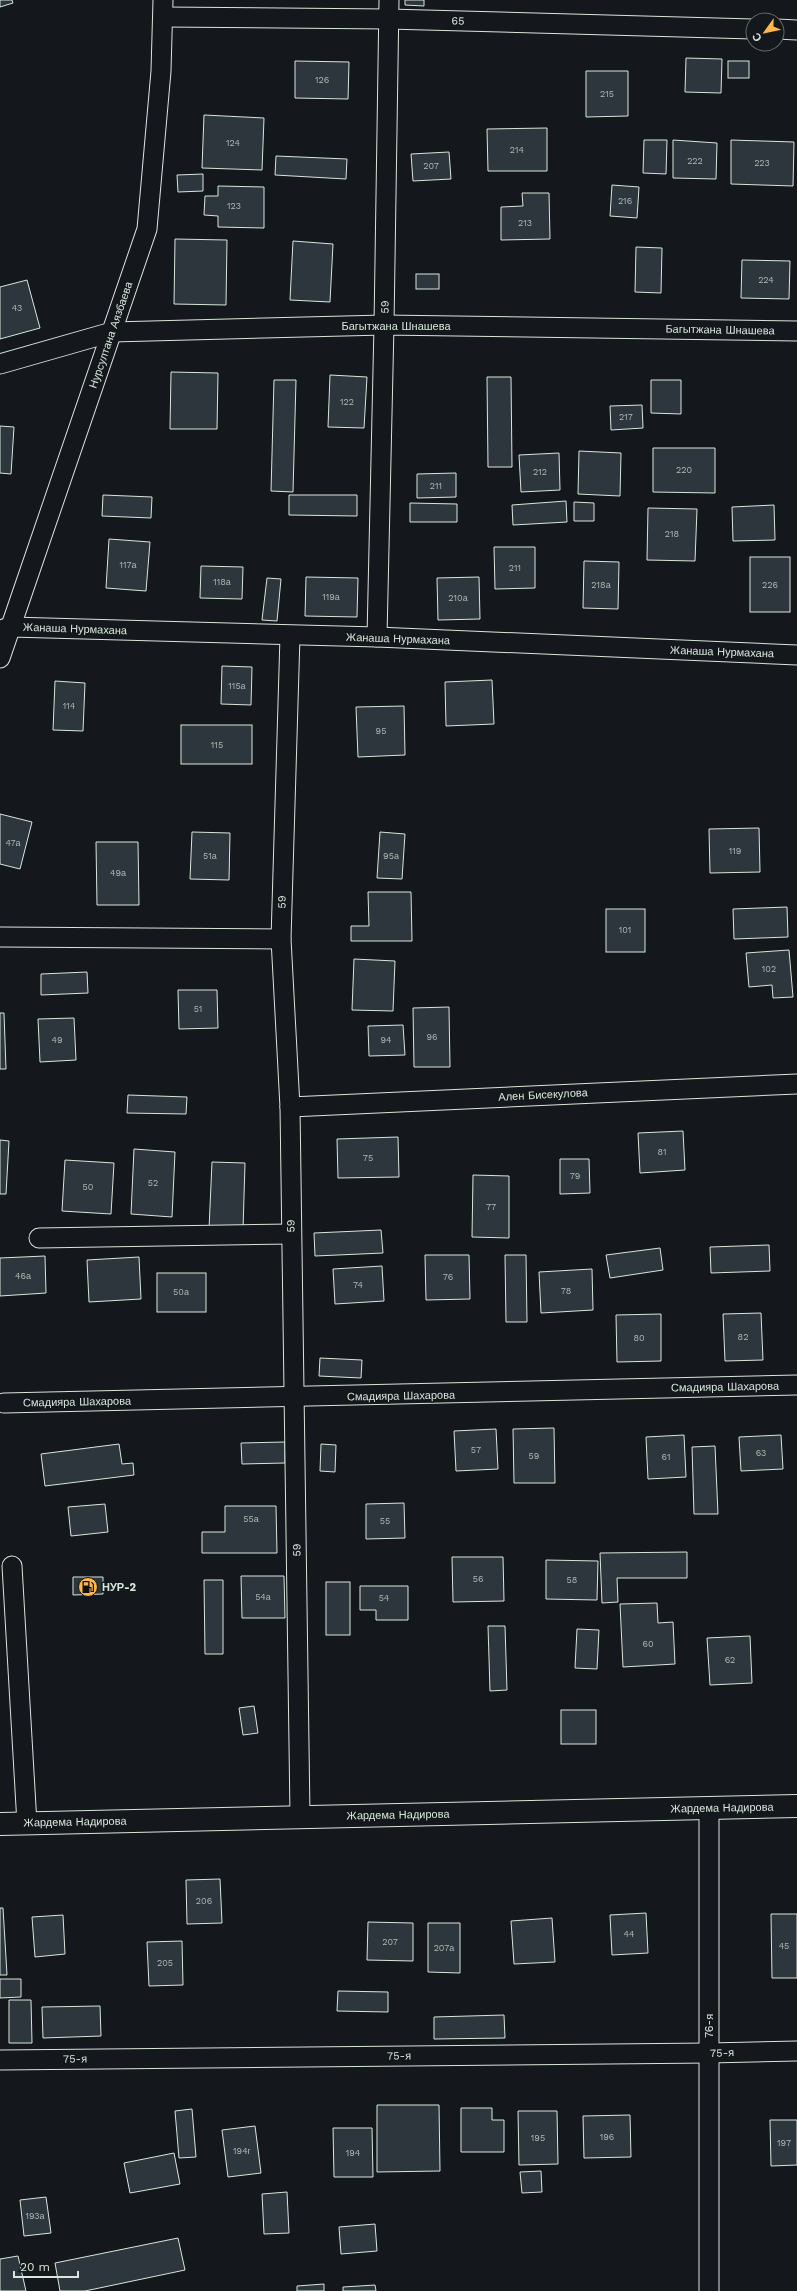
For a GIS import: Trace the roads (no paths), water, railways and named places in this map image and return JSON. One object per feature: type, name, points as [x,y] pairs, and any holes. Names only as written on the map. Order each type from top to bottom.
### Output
[{"type":"highway","name":"Жардема Надирова","points":[[0,1824],[300,1816],[797,1806]]},
{"type":"street","name":"59","points":[[377,637],[384,325],[388,0]]},
{"type":"street","name":"65","points":[[163,9],[388,19],[745,29]]},
{"type":"street","name":"Нурсултана Аязбаева","points":[[0,658],[6,628],[112,332],[147,229],[161,71],[163,9]]},
{"type":"street","points":[[785,29],[797,30]]},
{"type":"street","name":"Багытжана Шнашева","points":[[0,364],[112,332],[384,325],[797,331]]},
{"type":"street","name":"Жанаша Нурмахана","points":[[6,628],[377,637],[797,655]]},
{"type":"street","name":"59","points":[[290,636],[281,939],[290,1107],[300,1816]]},
{"type":"street","points":[[0,937],[281,939]]},
{"type":"street","name":"Ален Бисекулова","points":[[290,1107],[797,1084]]},
{"type":"street","points":[[39,1238],[291,1234]]},
{"type":"street","name":"Смадияра Шахарова","points":[[4,1404],[797,1385]]},
{"type":"street","points":[[12,1566],[26,1824]]},
{"type":"street","name":"76-я","points":[[709,1808],[709,2291]]},
{"type":"street","name":"75-я","points":[[0,2060],[797,2051]]},
{"type":"place","name":"НУР-2","points":[[88,1587]]}]
